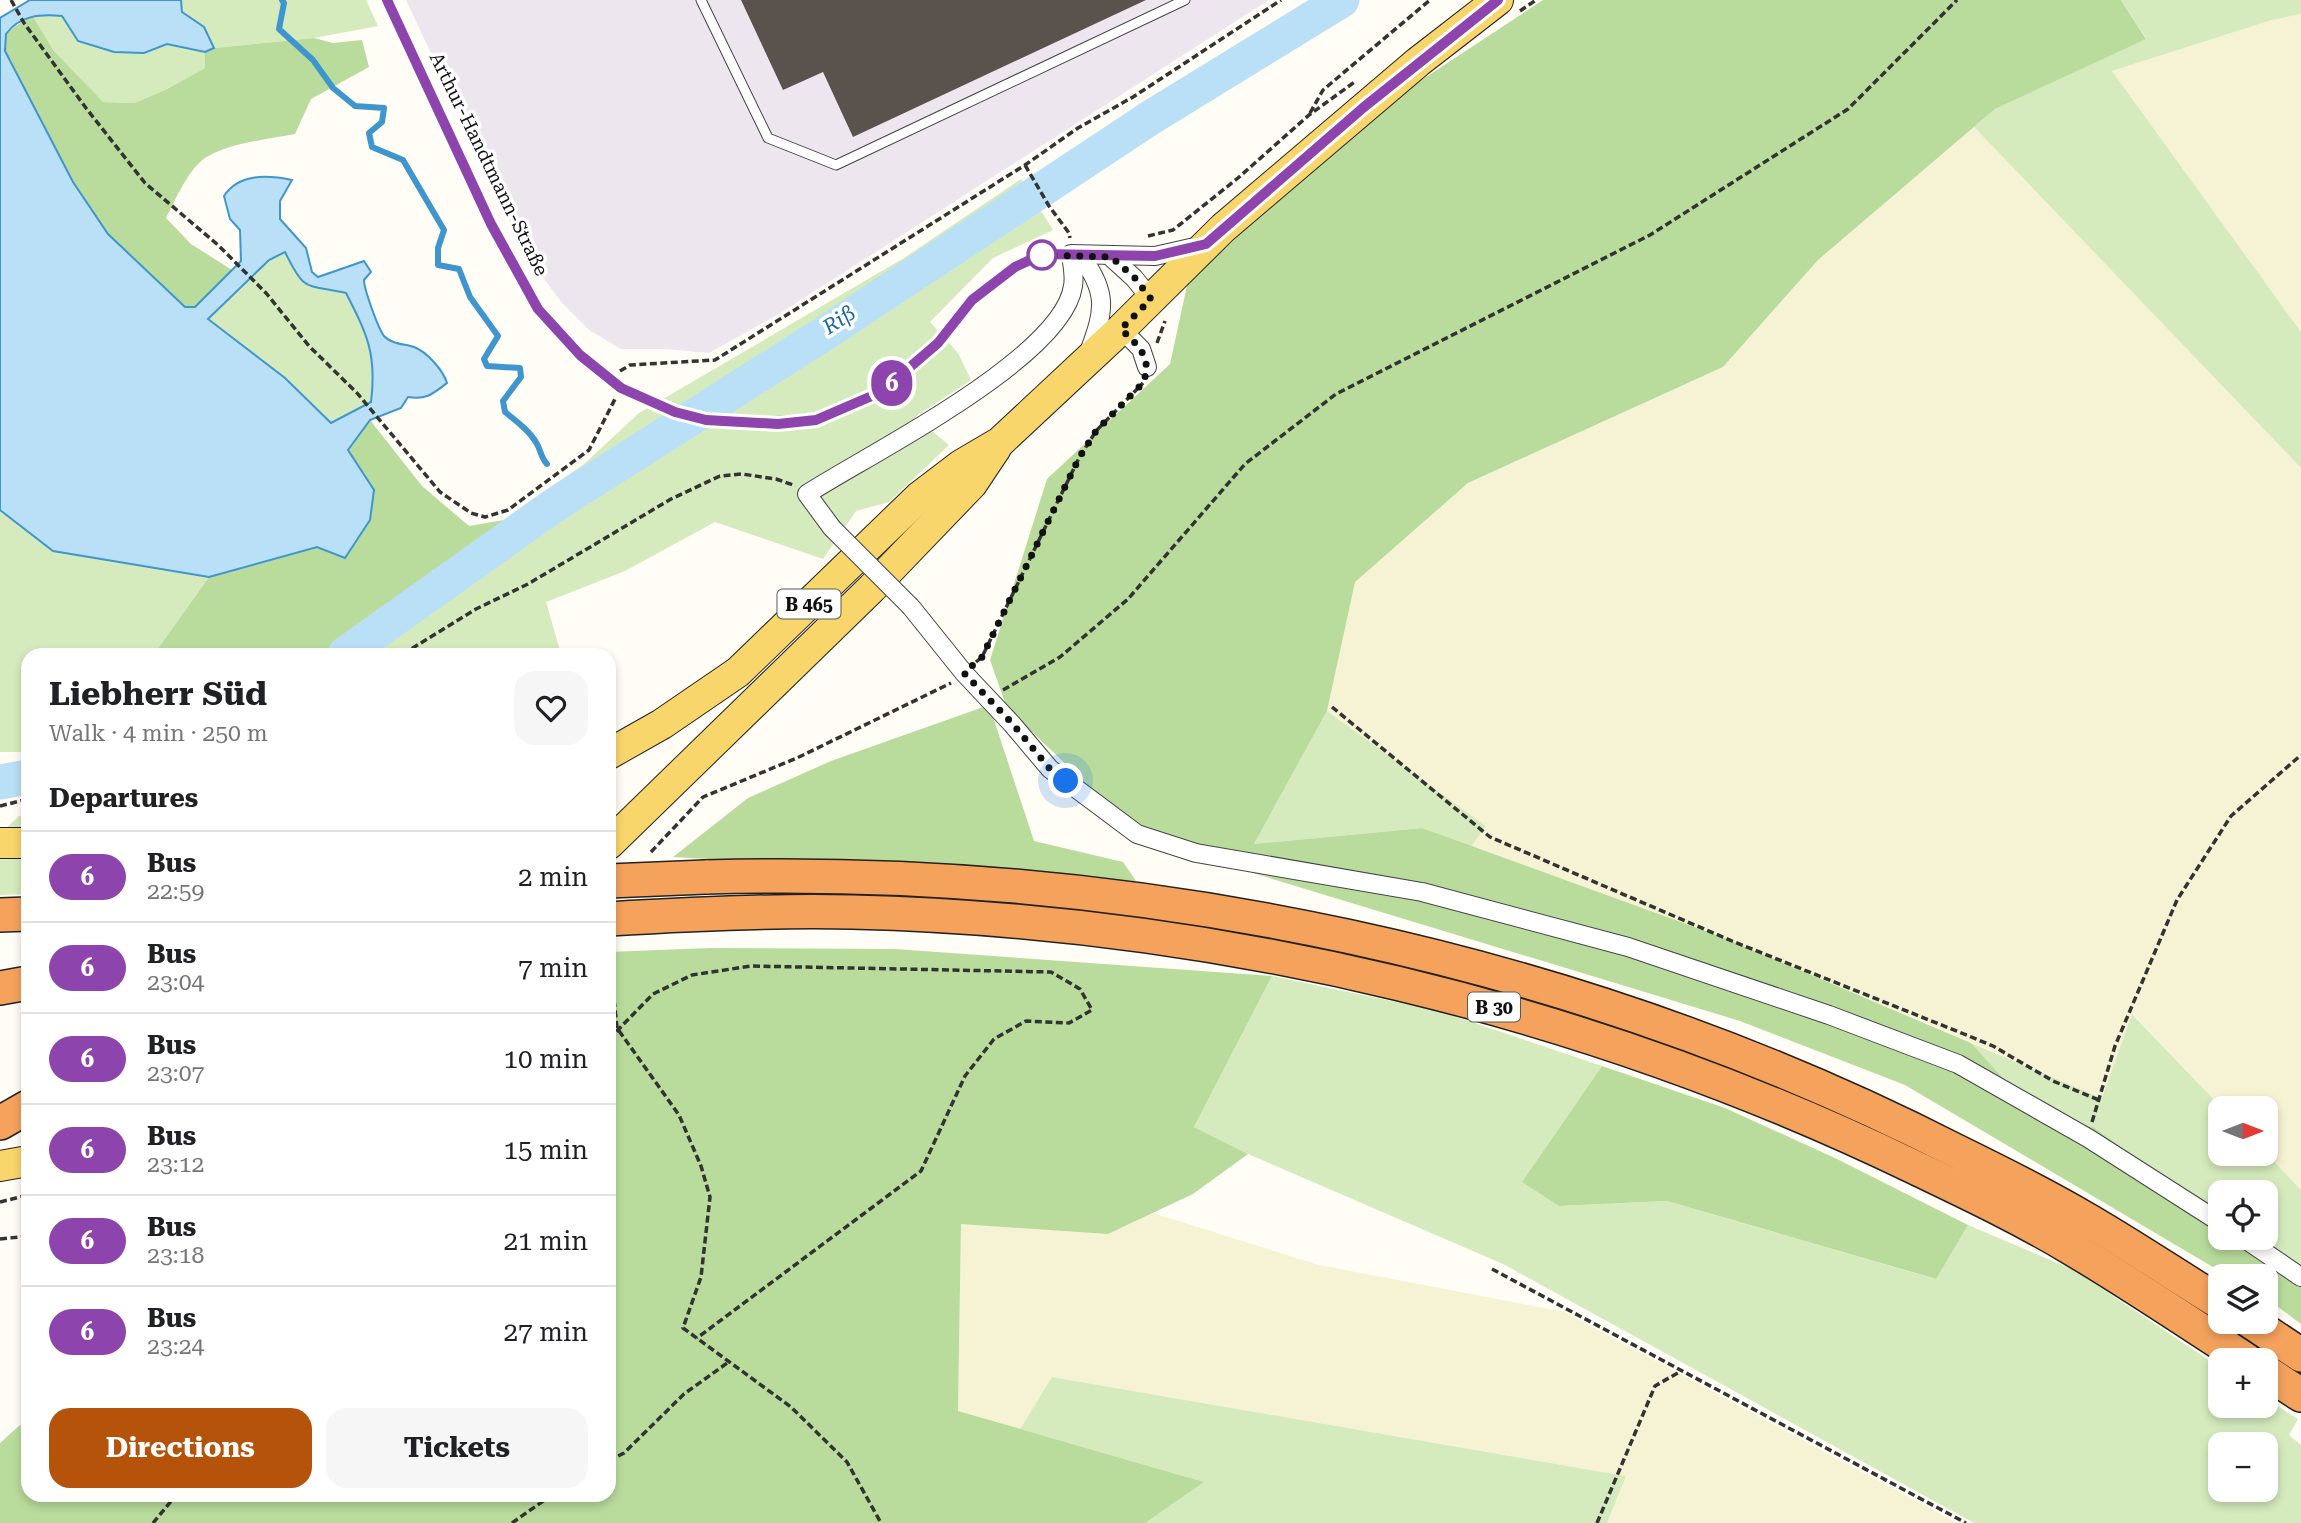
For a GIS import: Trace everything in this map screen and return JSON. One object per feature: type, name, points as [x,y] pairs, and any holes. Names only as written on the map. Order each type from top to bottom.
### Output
[{"type":"highway","name":"B 30","points":[[616,881],[811,875],[904,877],[1070,890],[1156,901],[1300,926],[1471,967],[1673,1030],[1870,1110],[1953,1149],[2084,1218],[2208,1295]]},
{"type":"highway","name":"B 30","points":[[620,918],[751,912],[853,912],[1047,925],[1178,941],[1277,958],[1483,1004],[1688,1070],[1868,1144],[2070,1247],[2227,1348]]},
{"type":"highway","points":[[0,915],[21,914]]},
{"type":"highway","points":[[0,988],[21,984]]},
{"type":"highway","points":[[0,1123],[21,1111]]},
{"type":"highway","points":[[2270,1334],[2301,1355]]},
{"type":"highway","points":[[2278,1381],[2301,1395]]},
{"type":"main road","name":"B 465","points":[[616,750],[662,724],[738,672],[919,498],[961,465],[1000,442],[1121,329],[1206,244],[1364,107],[1498,0]]},
{"type":"main road","name":"B 465","points":[[616,837],[872,589],[972,484],[1000,442]]},
{"type":"main road","points":[[0,843],[21,843]]},
{"type":"main road","points":[[0,1166],[21,1162]]},
{"type":"street","name":"Arthur-Handtmann-Straße","points":[[1075,254],[1155,256],[1206,244]]},
{"type":"street","points":[[1075,254],[1099,286],[1103,304],[1100,323],[1085,363]]},
{"type":"street","points":[[1075,254],[1073,286],[1067,304],[1056,322],[1010,366],[951,409],[807,494],[832,528],[911,607],[964,673],[1050,769],[1137,834],[1196,853],[1422,892],[1628,947],[1829,1015],[1958,1064],[2088,1138],[2208,1215]]},
{"type":"street","points":[[1111,257],[1135,278],[1151,299]]},
{"type":"street","points":[[1121,329],[1141,349],[1147,367]]},
{"type":"street","points":[[2261,1250],[2301,1277]]},
{"type":"lane","name":"Arthur-Handtmann-Straße","points":[[387,0],[491,224],[538,309],[580,355],[621,388],[648,401],[706,420],[778,424],[816,420],[881,392],[938,343],[972,300],[1015,267],[1043,254],[1075,254]]},
{"type":"lane","points":[[701,0],[768,138],[836,164],[1185,0]]},
{"type":"path","points":[[11,0],[24,23],[145,183],[218,245],[377,418],[440,492],[471,513],[485,517],[508,510],[589,450],[621,388]]},
{"type":"path","points":[[609,378],[630,365],[715,360],[1281,0]]},
{"type":"path","points":[[1138,237],[1173,230],[1238,178],[1309,115],[1323,90],[1430,0]]},
{"type":"path","points":[[990,699],[1060,657],[1128,599],[1245,464],[1336,394],[1650,235],[1848,109],[1957,0]]},
{"type":"path","points":[[1025,164],[1049,206],[1069,233],[1080,234]]},
{"type":"path","points":[[647,857],[703,797],[797,758],[944,688],[982,657],[1079,458],[1096,431],[1144,382],[1147,367]]},
{"type":"path","points":[[413,648],[476,608],[528,584],[671,499],[720,476],[742,474],[776,478],[799,487],[807,494]]},
{"type":"path","points":[[1332,707],[1490,836],[1732,942],[1983,1042],[2053,1081],[2099,1100]]},
{"type":"path","points":[[2088,1138],[2115,1046],[2177,900],[2231,816],[2301,755]]},
{"type":"path","points":[[0,806],[21,801]]},
{"type":"path","points":[[617,1028],[653,994],[692,975],[751,966],[1051,972],[1080,989],[1092,1010],[1069,1023],[1026,1021],[994,1039],[965,1076],[921,1171],[697,1338]]},
{"type":"path","points":[[616,1018],[617,1028],[679,1115],[701,1166],[710,1197],[701,1278],[683,1328],[791,1407],[847,1462],[881,1523]]},
{"type":"path","points":[[0,1202],[21,1197]]},
{"type":"path","points":[[0,1239],[21,1238]]},
{"type":"path","points":[[1492,1269],[1966,1523]]},
{"type":"path","points":[[616,1457],[624,1453],[684,1394],[730,1361]]},
{"type":"path","points":[[1597,1523],[1655,1386],[1681,1371]]},
{"type":"path","points":[[153,1523],[170,1502]]},
{"type":"path","points":[[512,1523],[542,1502]]},
{"type":"shaded area","points":[[406,0],[1269,0],[779,314],[709,353],[621,349],[589,330],[562,303],[533,264],[506,214]]},
{"type":"shaded area","points":[[2301,14],[2301,332],[2112,71],[2272,20]]},
{"type":"shaded area","points":[[1974,127],[2301,468],[2301,1190],[2278,1166],[2278,1096],[2211,1096],[2133,1014],[2103,1098],[1722,937],[1471,847],[1486,826],[1327,711],[1354,582],[1468,483],[1723,367],[1818,260]]},
{"type":"shaded area","points":[[1153,1213],[1319,1265],[1565,1312],[1957,1523],[1607,1523],[1626,1476],[1052,1377],[1020,1429],[958,1411],[961,1223],[1108,1234]]},
{"type":"green space","points":[[181,0],[366,0],[378,26],[314,38],[214,48],[204,27],[182,12]]},
{"type":"green space","points":[[1543,0],[2121,0],[2146,39],[1995,109],[1818,260],[1723,367],[1468,483],[1355,582],[1327,711],[1254,844],[1422,828],[1722,937],[1971,1043],[2040,1118],[2093,1127],[2208,1211],[2208,1250],[2263,1250],[2301,1278],[2301,1324],[2278,1307],[2278,1264],[2208,1264],[1905,1085],[1740,1021],[1184,852],[1119,815],[1007,708],[990,660],[1047,479],[1170,364],[1188,281],[1388,102]]},
{"type":"green space","points":[[2121,0],[2301,0],[2301,14],[2272,20],[2112,71],[2301,332],[2301,468],[1974,127],[1995,109],[2146,38]]},
{"type":"green space","points":[[32,15],[62,16],[78,41],[144,53],[167,43],[205,52],[205,68],[135,103],[102,102],[54,51]]},
{"type":"green space","points":[[32,15],[54,51],[103,102],[135,103],[167,89],[205,68],[205,52],[215,48],[314,38],[333,43],[362,40],[369,67],[311,99],[295,134],[225,149],[205,158],[193,170],[166,218],[191,244],[232,270],[195,308],[185,307],[108,234],[73,182],[5,51],[6,33]]},
{"type":"green space","points":[[1021,179],[1053,230],[993,258],[930,322],[958,353],[971,380],[915,417],[949,445],[889,502],[856,511],[823,559],[715,522],[625,571],[546,602],[559,648],[376,648],[516,543],[504,520],[584,464],[639,413],[904,258]]},
{"type":"green space","points":[[285,252],[302,280],[314,287],[346,293],[369,345],[373,370],[371,402],[331,423],[285,378],[208,319],[269,260]]},
{"type":"green space","points":[[370,420],[422,486],[469,526],[504,520],[516,543],[376,648],[158,648],[209,577],[318,547],[374,490],[347,450]]},
{"type":"green space","points":[[0,510],[53,551],[209,577],[158,648],[21,648],[21,752],[0,752]]},
{"type":"green space","points":[[989,705],[1034,841],[1123,862],[1136,881],[885,864],[778,863],[673,857],[748,798],[831,761]]},
{"type":"green space","points":[[1327,711],[1486,826],[1471,847],[1422,828],[1254,844]]},
{"type":"green space","points":[[19,816],[21,894],[0,895],[0,834]]},
{"type":"green space","points":[[710,948],[895,949],[1272,976],[1194,1127],[1248,1154],[1193,1194],[1108,1234],[961,1224],[958,1411],[1204,1482],[1145,1523],[0,1523],[0,1443],[21,1424],[21,1502],[616,1502],[616,952]]},
{"type":"green space","points":[[1272,976],[1439,1011],[1602,1066],[1523,1181],[1559,1206],[1667,1201],[1935,1279],[1968,1225],[2074,1270],[2208,1359],[2208,1418],[2278,1418],[2278,1406],[2298,1419],[2289,1435],[2301,1445],[2301,1523],[1974,1523],[1503,1264],[1248,1154],[1194,1127]]},
{"type":"green space","points":[[2132,1014],[2211,1096],[2208,1096],[2208,1166],[2278,1166],[2301,1190],[2301,1278],[2263,1250],[2278,1250],[2278,1180],[2208,1180],[2208,1213],[2040,1118],[1971,1043],[2102,1098]]},
{"type":"green space","points":[[1602,1066],[1725,1108],[1835,1158],[1968,1225],[1936,1279],[1667,1201],[1559,1206],[1522,1182]]},
{"type":"green space","points":[[1052,1377],[1626,1476],[1607,1523],[1141,1523],[1197,1480],[1020,1429]]},
{"type":"water","points":[[30,0],[181,0],[182,12],[204,27],[214,48],[205,52],[167,44],[144,53],[114,52],[78,41],[62,16],[54,15],[24,19],[6,34],[5,51],[73,182],[108,234],[185,307],[195,307],[241,261],[240,230],[230,219],[224,196],[238,183],[246,180],[273,177],[292,180],[280,201],[280,219],[306,248],[312,272],[318,277],[364,261],[371,272],[364,280],[366,291],[384,336],[394,342],[419,349],[442,373],[447,383],[429,395],[420,398],[408,397],[401,408],[370,420],[348,450],[374,490],[370,520],[345,558],[317,547],[209,577],[53,551],[0,510],[0,18]],"holes":[[[285,252],[302,281],[314,287],[346,293],[369,345],[373,370],[371,402],[331,423],[285,378],[208,319],[269,260]]]},
{"type":"building","points":[[741,0],[1146,0],[853,137],[823,72],[783,90]]},
{"type":"waterway","points":[[282,0],[284,3],[279,29],[313,60],[333,88],[355,106],[384,108],[382,122],[369,133],[372,147],[403,160],[444,230],[438,248],[438,265],[459,269],[470,297],[498,336],[484,359],[487,366],[520,368],[521,377],[503,401],[505,412],[531,435],[547,464]]},
{"type":"waterway","name":"Riß","points":[[353,648],[556,504],[822,335],[1150,118],[1342,0]]},
{"type":"waterway","name":"Riß","points":[[0,782],[21,778]]},
{"type":"bus line","name":"6","points":[[387,0],[491,224],[538,309],[580,355],[621,388],[675,412],[706,420],[778,424],[816,420],[881,392],[938,343],[972,300],[1015,267],[1043,254],[1155,256],[1206,244],[1364,107],[1498,0]]},
{"type":"route","points":[[1042,255],[1111,257],[1135,278],[1151,299],[1121,329],[1141,349],[1147,367],[1144,382],[1096,431],[1079,458],[982,657],[964,673],[1012,723],[1050,769],[1066,781]]}]
